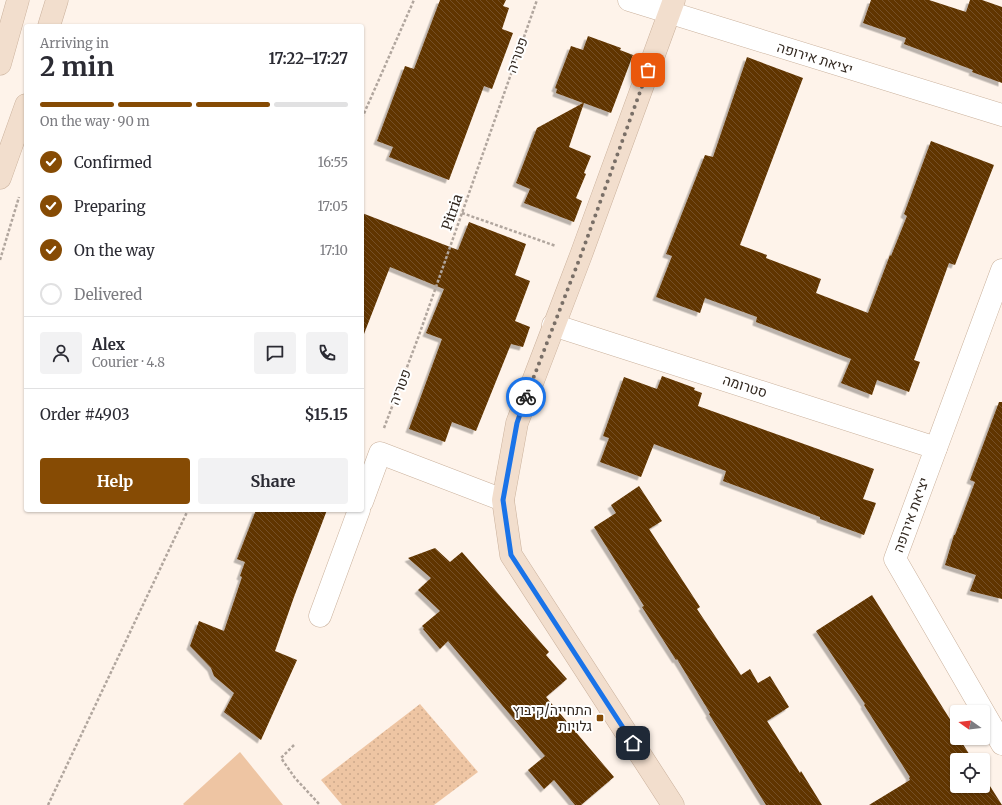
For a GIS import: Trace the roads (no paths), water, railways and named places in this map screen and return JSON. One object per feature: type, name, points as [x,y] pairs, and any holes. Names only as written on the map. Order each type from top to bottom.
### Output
[{"type":"street","points":[[0,64],[18,0]]},
{"type":"street","points":[[50,24],[57,0]]},
{"type":"street","name":"יציאת אירופה","points":[[629,0],[672,6],[1002,115]]},
{"type":"street","points":[[672,6],[581,255],[553,325],[517,423],[503,500],[511,555],[673,805]]},
{"type":"street","points":[[0,178],[24,111]]},
{"type":"street","name":"יציאת אירופה","points":[[1002,270],[895,559],[1002,744]]},
{"type":"street","name":"סטרומה","points":[[553,325],[936,448]]},
{"type":"street","points":[[364,497],[380,454],[503,500]]},
{"type":"street","points":[[320,616],[358,512]]},
{"type":"place","name":"התחייה/קיבוץ גלויות","points":[[600,718]]}]
